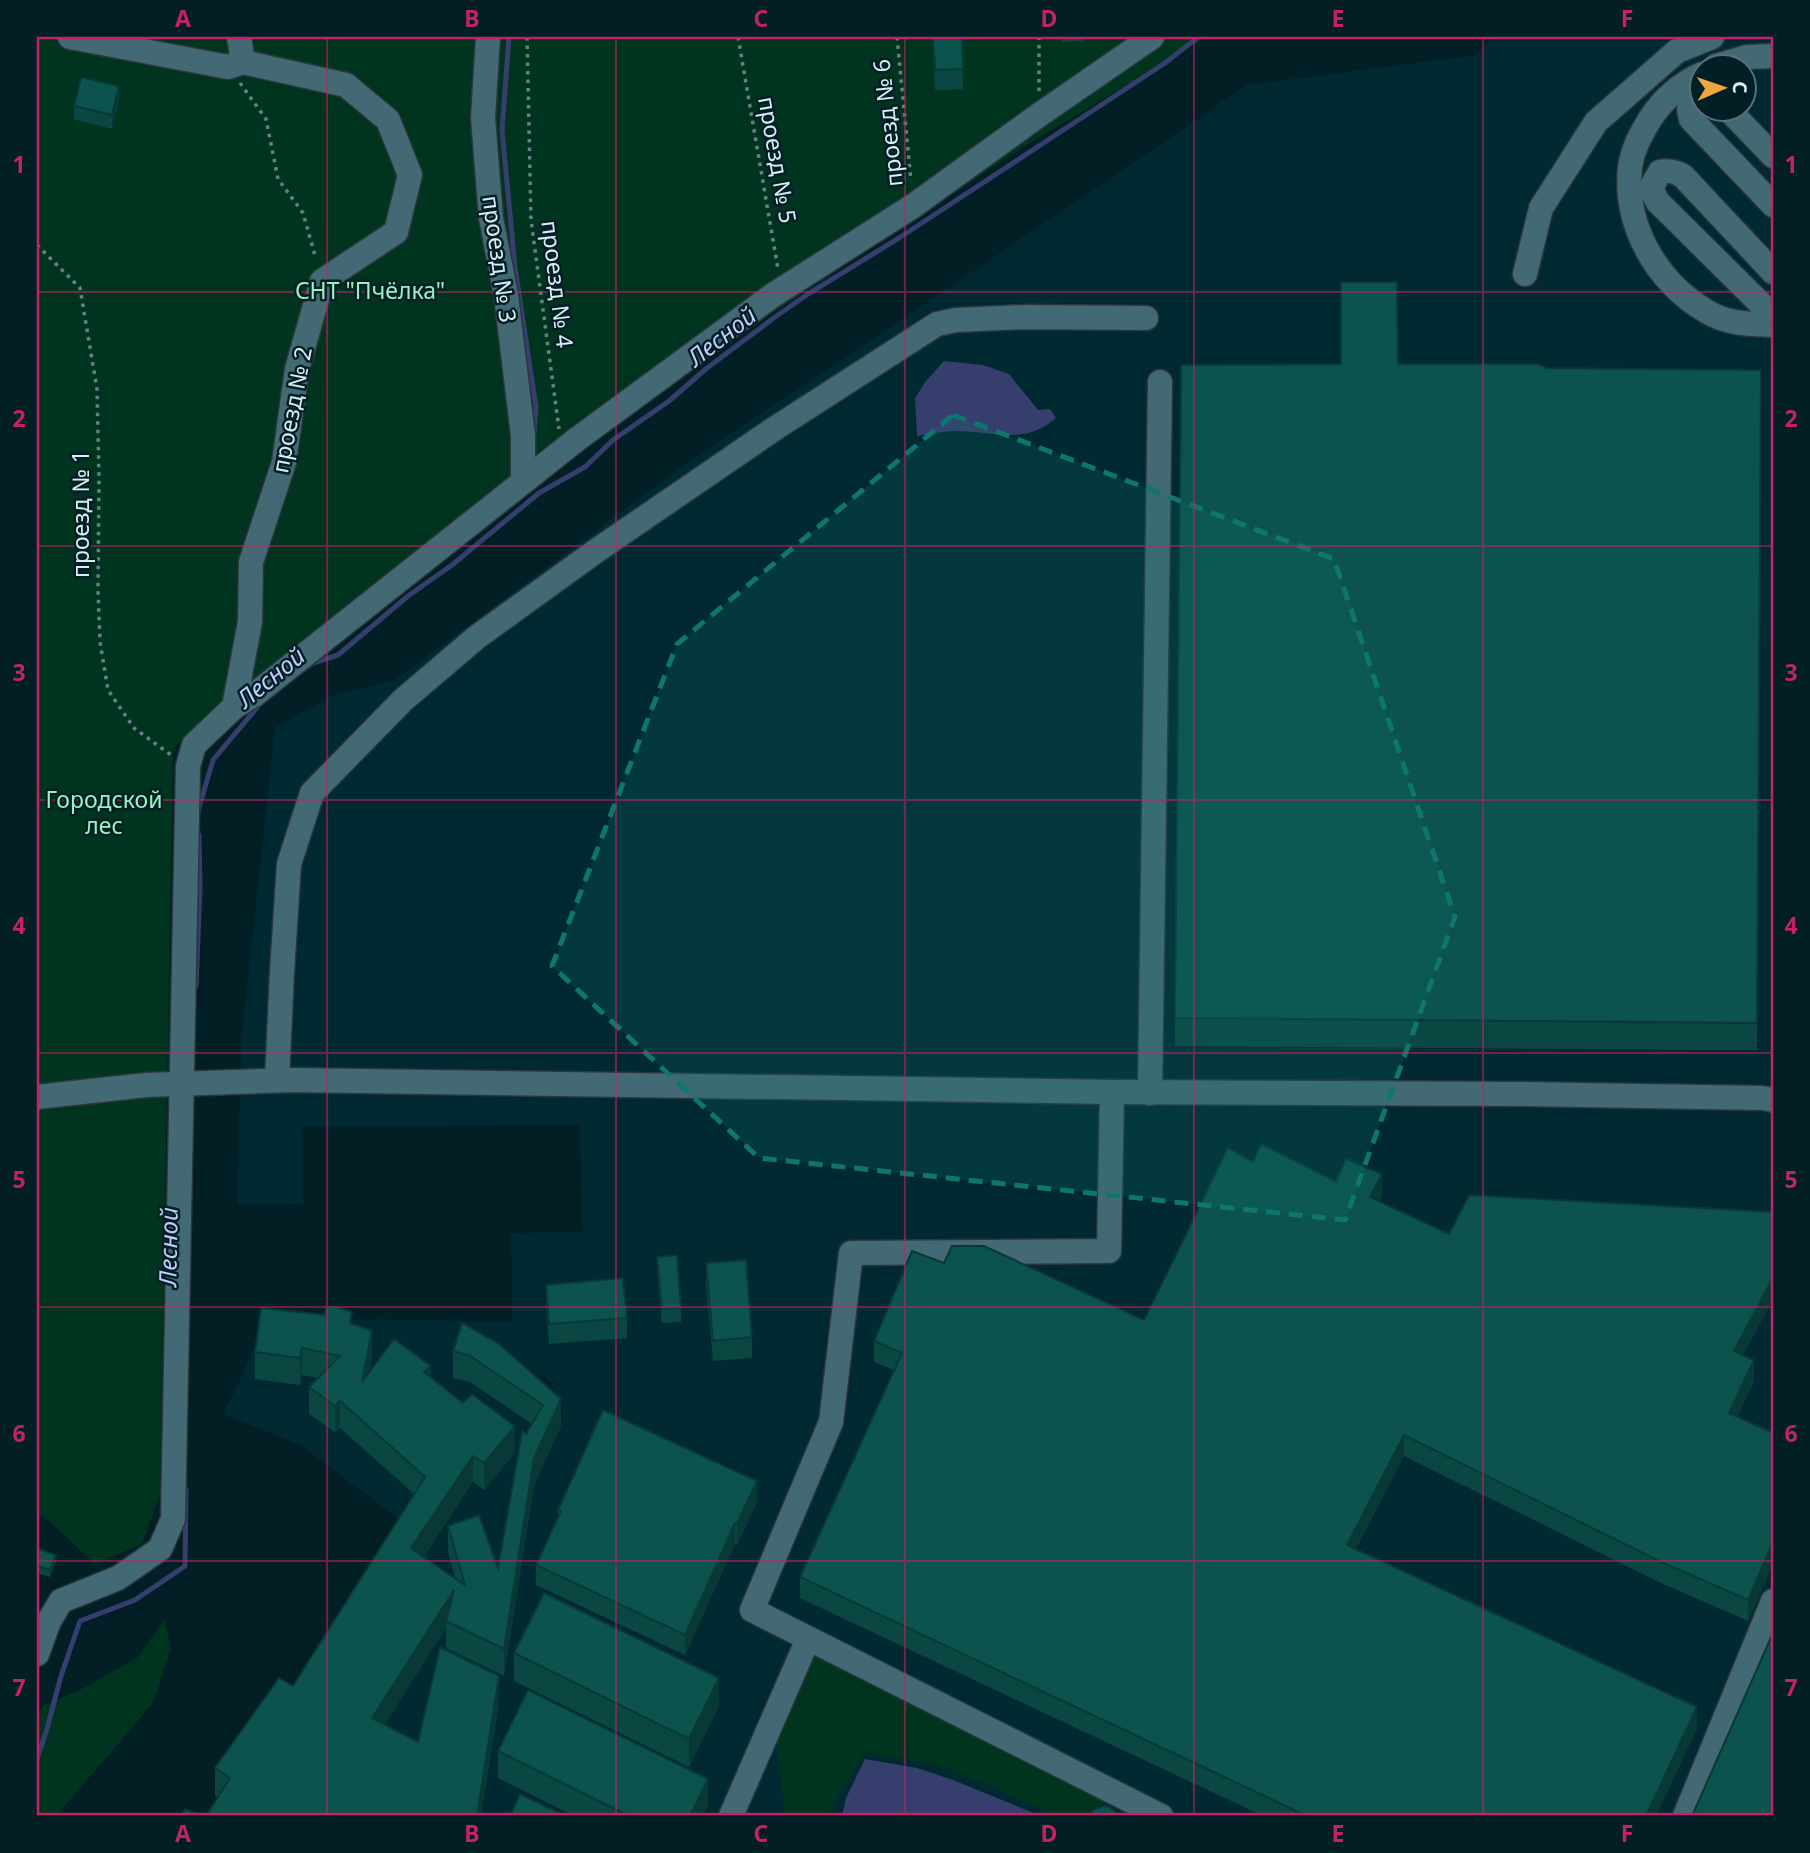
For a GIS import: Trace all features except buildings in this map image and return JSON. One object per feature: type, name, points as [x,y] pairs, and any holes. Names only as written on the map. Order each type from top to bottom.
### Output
[{"type":"street","points":[[70,37],[346,85],[388,120],[410,175],[396,232],[322,281]]},
{"type":"street","points":[[236,64],[239,37]]},
{"type":"street","name":"проезд № 3","points":[[488,37],[483,118],[491,218],[506,295],[523,436],[523,481]]},
{"type":"street","points":[[37,1654],[49,1621],[61,1601],[118,1578],[160,1549],[173,1519],[188,766],[194,746],[234,708],[254,695],[523,481],[782,289],[913,206],[1152,37]]},
{"type":"street","points":[[1525,274],[1541,208],[1596,122],[1677,51],[1712,37]]},
{"type":"street","points":[[1688,82],[1674,90],[1639,136],[1630,167],[1631,203],[1639,234],[1656,265],[1678,291],[1707,313],[1735,323],[1773,325]]},
{"type":"street","points":[[1694,122],[1773,205]]},
{"type":"street","points":[[1740,122],[1773,156]]},
{"type":"street","points":[[1773,272],[1683,176],[1667,170],[1660,172],[1652,186],[1658,202],[1773,316]]},
{"type":"street","name":"проезд № 2","points":[[234,708],[250,622],[251,562],[284,463],[297,369],[322,281]]},
{"type":"street","points":[[277,1080],[289,864],[304,817],[312,793],[402,700],[477,637],[596,551],[774,429],[937,324],[956,320],[1027,317],[1146,318]]},
{"type":"street","points":[[1150,1093],[1160,382]]},
{"type":"street","points":[[37,1097],[146,1085],[277,1080],[1150,1093],[1522,1094],[1773,1100]]},
{"type":"street","points":[[1112,1092],[1109,1251],[851,1253],[831,1422],[752,1609],[1159,1816]]},
{"type":"street","points":[[1685,1816],[1773,1601]]},
{"type":"street","points":[[731,1816],[808,1639]]},
{"type":"path","name":"проезд № 4","points":[[527,37],[531,220],[562,452]]},
{"type":"path","name":"проезд № 5","points":[[738,37],[782,289]]},
{"type":"path","name":"проезд № 6","points":[[897,37],[913,206]]},
{"type":"path","points":[[1039,37],[1039,115]]},
{"type":"path","points":[[236,64],[265,119],[278,179],[303,213],[322,281]]},
{"type":"path","name":"проезд № 1","points":[[37,245],[80,288],[97,389],[98,590],[100,642],[108,690],[134,728],[188,766]]},
{"type":"highlighted area","points":[[953,415],[1334,559],[1455,917],[1345,1220],[759,1158],[552,966],[677,644]]},
{"type":"shaded area","points":[[1494,37],[1773,37],[1773,1816],[209,1816],[417,1533],[301,1445],[223,1414],[264,1324],[381,1319],[512,1324],[511,1233],[582,1232],[580,1125],[302,1127],[303,1204],[237,1205],[241,1043],[275,728],[335,694],[395,680],[688,462],[1247,85],[1476,55]],"holes":[[[538,1373],[551,1381],[564,1420]]]},
{"type":"green space","name":"СНТ \"Пчёлка\"","points":[[37,37],[1208,37],[1031,142],[693,366],[349,630],[262,679],[173,748],[160,1494],[142,1544],[95,1564],[44,1516],[37,1516]]},
{"type":"green space","points":[[164,1620],[171,1648],[153,1703],[56,1816],[37,1816],[37,1720],[42,1706],[78,1691],[137,1658]]},
{"type":"green space","points":[[811,1653],[1108,1799],[1088,1816],[1057,1816],[948,1767],[864,1752],[827,1816],[785,1816],[776,1734]]},
{"type":"water","points":[[944,361],[983,365],[1009,374],[1038,410],[1050,409],[1056,418],[1044,427],[1020,434],[956,431],[917,436],[915,398]]},
{"type":"water","points":[[865,1759],[917,1768],[1041,1816],[842,1816],[846,1798]]},
{"type":"waterway","points":[[509,37],[502,130],[515,267],[536,407],[534,434]]},
{"type":"waterway","name":"Лесной","points":[[309,666],[338,655],[539,493],[585,467],[613,440],[669,401],[707,368],[775,317],[1165,63],[1198,37]]},
{"type":"waterway","name":"Лесной","points":[[198,811],[213,760],[260,704]]},
{"type":"waterway","name":"Лесной","points":[[196,986],[199,835]]},
{"type":"waterway","name":"Лесной","points":[[37,1759],[80,1621],[135,1600],[185,1566],[186,1489]]},
{"type":"park label","name":"Городской лес","points":[[104,813]]}]
